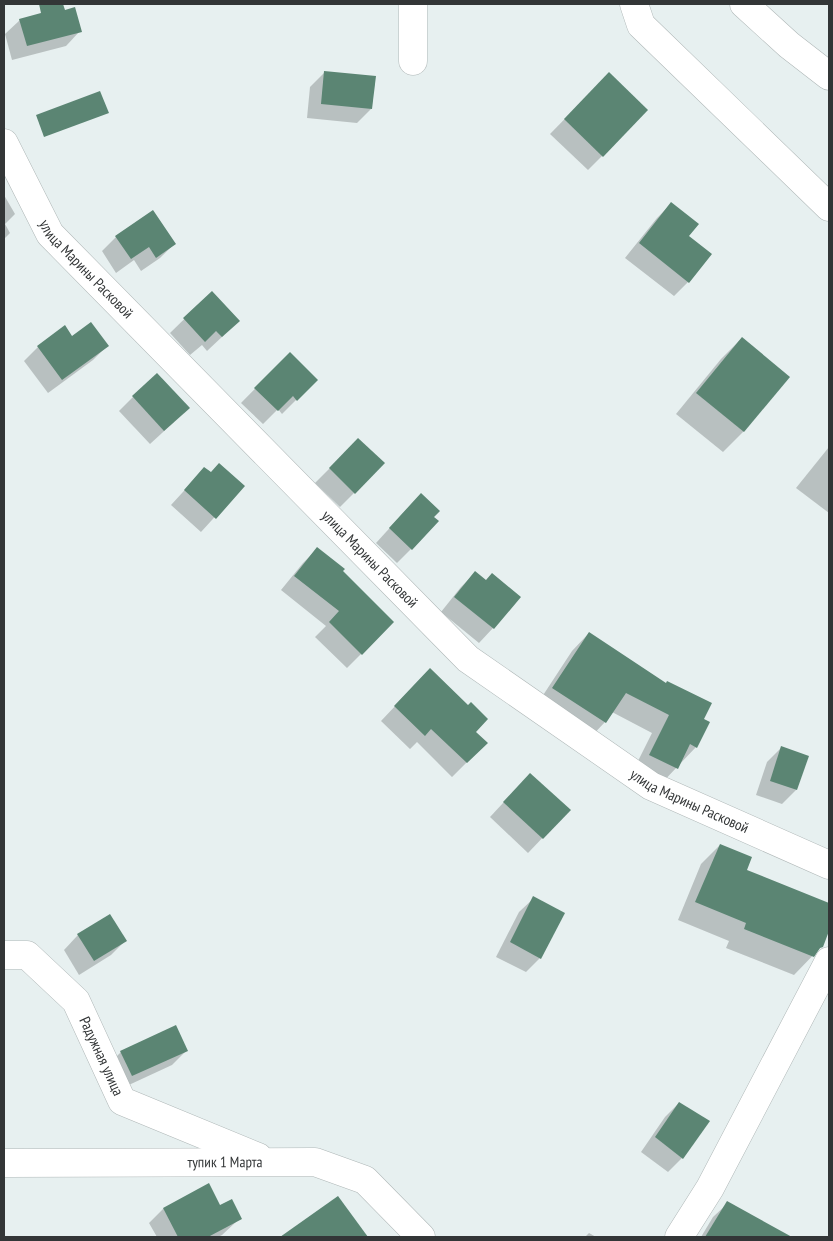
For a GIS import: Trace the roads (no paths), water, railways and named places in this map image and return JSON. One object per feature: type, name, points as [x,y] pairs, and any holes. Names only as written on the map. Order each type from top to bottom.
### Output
[{"type":"street","points":[[413,4],[413,61]]},
{"type":"street","points":[[634,4],[641,25],[829,207]]},
{"type":"street","points":[[744,4],[789,45],[829,76]]},
{"type":"street","name":"улица Марины Расковой","points":[[4,143],[50,234],[468,659],[651,786],[829,865]]},
{"type":"street","name":"Радужная улица","points":[[4,955],[27,955],[76,1001],[122,1101],[271,1162]]},
{"type":"street","points":[[678,1237],[710,1188],[829,961]]},
{"type":"street","name":"тупик 1 Марта","points":[[4,1163],[315,1162],[365,1180],[421,1237]]}]
